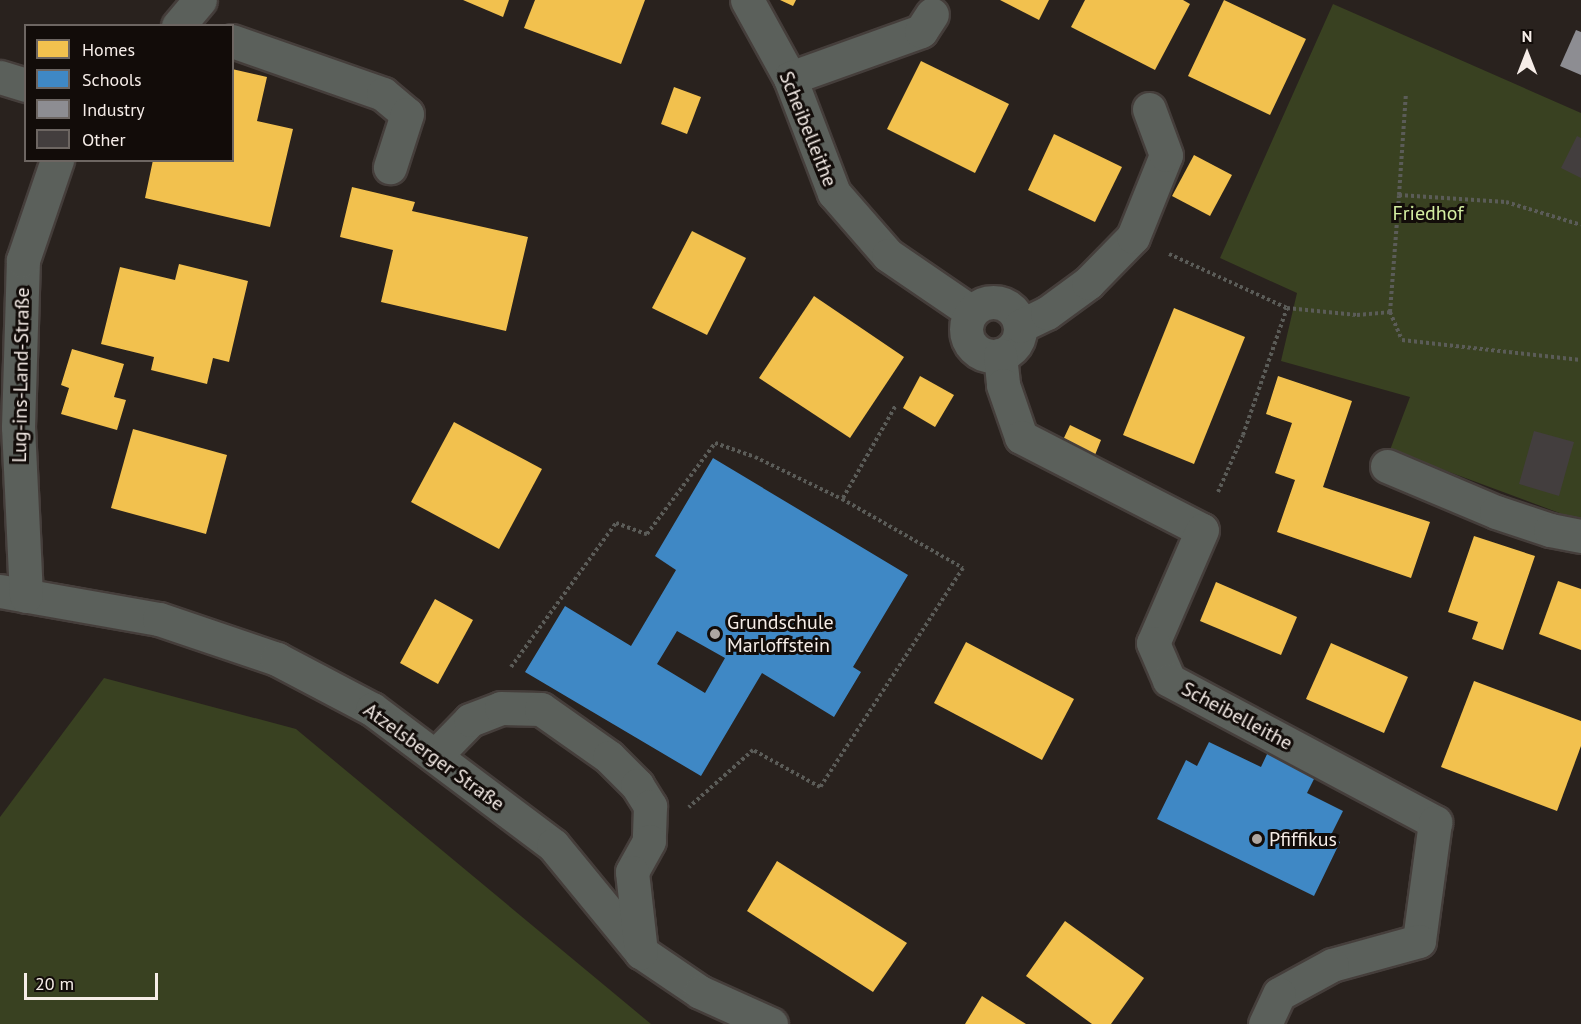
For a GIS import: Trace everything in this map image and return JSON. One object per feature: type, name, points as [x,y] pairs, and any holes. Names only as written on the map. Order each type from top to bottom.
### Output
[{"type":"street","name":"Scheibelleithe","points":[[747,0],[790,78],[834,193],[888,255],[970,310]]},
{"type":"street","points":[[790,78],[921,32],[932,14]]},
{"type":"street","points":[[234,42],[383,94],[406,114],[390,166]]},
{"type":"street","points":[[0,77],[24,84]]},
{"type":"street","points":[[1020,326],[1047,313],[1088,283],[1133,237],[1166,155],[1149,109]]},
{"type":"street","name":"Lug-ins-Land-Straße","points":[[13,593],[23,260],[56,162]]},
{"type":"street","points":[[990,302],[1000,302],[1013,310],[1020,326],[1015,346],[1000,355],[984,355],[971,346],[966,338],[965,325],[970,310],[990,302]]},
{"type":"street","points":[[1000,355],[1003,385],[1021,437],[1202,530]]},
{"type":"street","points":[[1387,466],[1496,512],[1550,530],[1581,536]]},
{"type":"street","name":"Scheibelleithe","points":[[1202,530],[1153,643],[1169,680],[1435,822],[1419,941],[1332,965],[1279,994],[1265,1024]]},
{"type":"street","name":"Atzelsberger Straße","points":[[13,593],[159,619],[277,659],[372,709],[553,845],[641,952],[700,992],[771,1024]]},
{"type":"street","points":[[435,756],[470,720],[501,708],[541,709],[609,757],[637,785],[650,806],[650,841],[632,872],[641,952]]},
{"type":"street","points":[[700,992],[704,1024]]},
{"type":"path","points":[[1406,93],[1390,312],[1402,340],[1581,360]]},
{"type":"path","points":[[1399,195],[1506,202],[1581,225]]},
{"type":"path","points":[[1133,237],[1287,308],[1357,315],[1390,312]]},
{"type":"path","points":[[1202,530],[1243,435],[1287,308]]},
{"type":"path","points":[[842,499],[896,405]]},
{"type":"path","points":[[484,715],[496,688],[615,523],[647,534],[715,443],[755,457],[842,499],[963,568],[820,787],[753,750],[691,806],[650,825]]},
{"type":"green space","name":"Friedhof","points":[[1333,4],[1581,113],[1581,521],[1390,450],[1410,397],[1281,361],[1297,293],[1220,258]]},
{"type":"green space","points":[[104,678],[296,729],[651,1024],[0,1024],[0,817]]},
{"type":"building: Homes","points":[[463,0],[509,0],[503,17]]},
{"type":"building: Homes","points":[[535,0],[645,0],[621,64],[524,28]]},
{"type":"building: Homes","points":[[780,0],[796,0],[793,6]]},
{"type":"building: Homes","points":[[1000,0],[1049,0],[1039,20]]},
{"type":"building: Homes","points":[[1085,0],[1183,0],[1190,4],[1155,70],[1071,27]]},
{"type":"building: Homes","points":[[1224,0],[1306,39],[1270,115],[1188,76]]},
{"type":"building: Homes","points":[[921,61],[1009,104],[975,173],[887,129]]},
{"type":"building: Homes","points":[[234,69],[267,77],[257,121],[293,129],[270,227],[145,198],[153,162],[234,162]]},
{"type":"building: Homes","points":[[674,87],[701,97],[687,134],[661,124]]},
{"type":"building: Homes","points":[[1054,134],[1122,167],[1095,222],[1028,190]]},
{"type":"building: Homes","points":[[1194,155],[1232,175],[1210,216],[1172,196]]},
{"type":"building: Homes","points":[[352,187],[415,202],[412,211],[528,237],[506,331],[381,302],[393,250],[340,237]]},
{"type":"building: Homes","points":[[692,231],[746,258],[707,335],[652,308]]},
{"type":"building: Homes","points":[[179,264],[248,281],[229,362],[213,358],[207,384],[151,370],[154,357],[101,344],[120,267],[175,280]]},
{"type":"building: Homes","points":[[814,296],[904,357],[850,438],[759,378]]},
{"type":"building: Homes","points":[[1174,308],[1245,337],[1194,464],[1123,435]]},
{"type":"building: Homes","points":[[72,349],[124,364],[114,397],[126,400],[117,430],[61,414],[69,388],[61,385]]},
{"type":"building: Homes","points":[[920,376],[954,395],[935,427],[903,408]]},
{"type":"building: Homes","points":[[1278,376],[1352,401],[1323,487],[1430,522],[1411,578],[1277,532],[1295,480],[1275,473],[1292,423],[1266,414]]},
{"type":"building: Homes","points":[[454,422],[542,469],[499,549],[411,502]]},
{"type":"building: Homes","points":[[1070,425],[1101,440],[1095,455],[1063,440]]},
{"type":"building: Homes","points":[[133,429],[227,455],[206,534],[111,508]]},
{"type":"building: Homes","points":[[1474,536],[1535,556],[1503,650],[1472,639],[1478,622],[1448,612]]},
{"type":"building: Homes","points":[[1558,581],[1581,589],[1581,650],[1539,634]]},
{"type":"building: Homes","points":[[1216,582],[1297,617],[1281,655],[1200,621]]},
{"type":"building: Homes","points":[[435,599],[473,620],[438,684],[400,663]]},
{"type":"building: Homes","points":[[966,642],[1074,699],[1042,760],[934,703]]},
{"type":"building: Homes","points":[[1331,643],[1408,677],[1384,733],[1306,699]]},
{"type":"building: Homes","points":[[1474,681],[1581,721],[1581,746],[1557,811],[1441,767]]},
{"type":"building: Homes","points":[[777,861],[907,943],[873,992],[747,911]]},
{"type":"building: Homes","points":[[1065,921],[1144,978],[1111,1024],[1092,1024],[1026,976]]},
{"type":"building: Homes","points":[[982,996],[1026,1024],[965,1024]]},
{"type":"building: Schools","points":[[713,458],[908,575],[853,667],[861,672],[834,717],[762,673],[701,776],[525,672],[565,606],[631,646],[676,570],[655,556]],"holes":[[[677,631],[725,658],[705,693],[657,664]]]},
{"type":"building: Schools","points":[[1209,742],[1261,767],[1268,752],[1320,767],[1307,793],[1343,811],[1330,837],[1340,842],[1314,896],[1157,819],[1186,760],[1197,766]]},
{"type":"building: Industry","points":[[1576,30],[1581,32],[1581,75],[1560,66]]},
{"type":"building: Other","points":[[1577,136],[1581,138],[1581,178],[1561,168]]},
{"type":"building: Other","points":[[1534,431],[1574,442],[1559,496],[1519,484]]},
{"type":"place","name":"Grundschule Marloffstein","points":[[715,634]]},
{"type":"place","name":"Pfiffikus","points":[[1257,839]]}]
